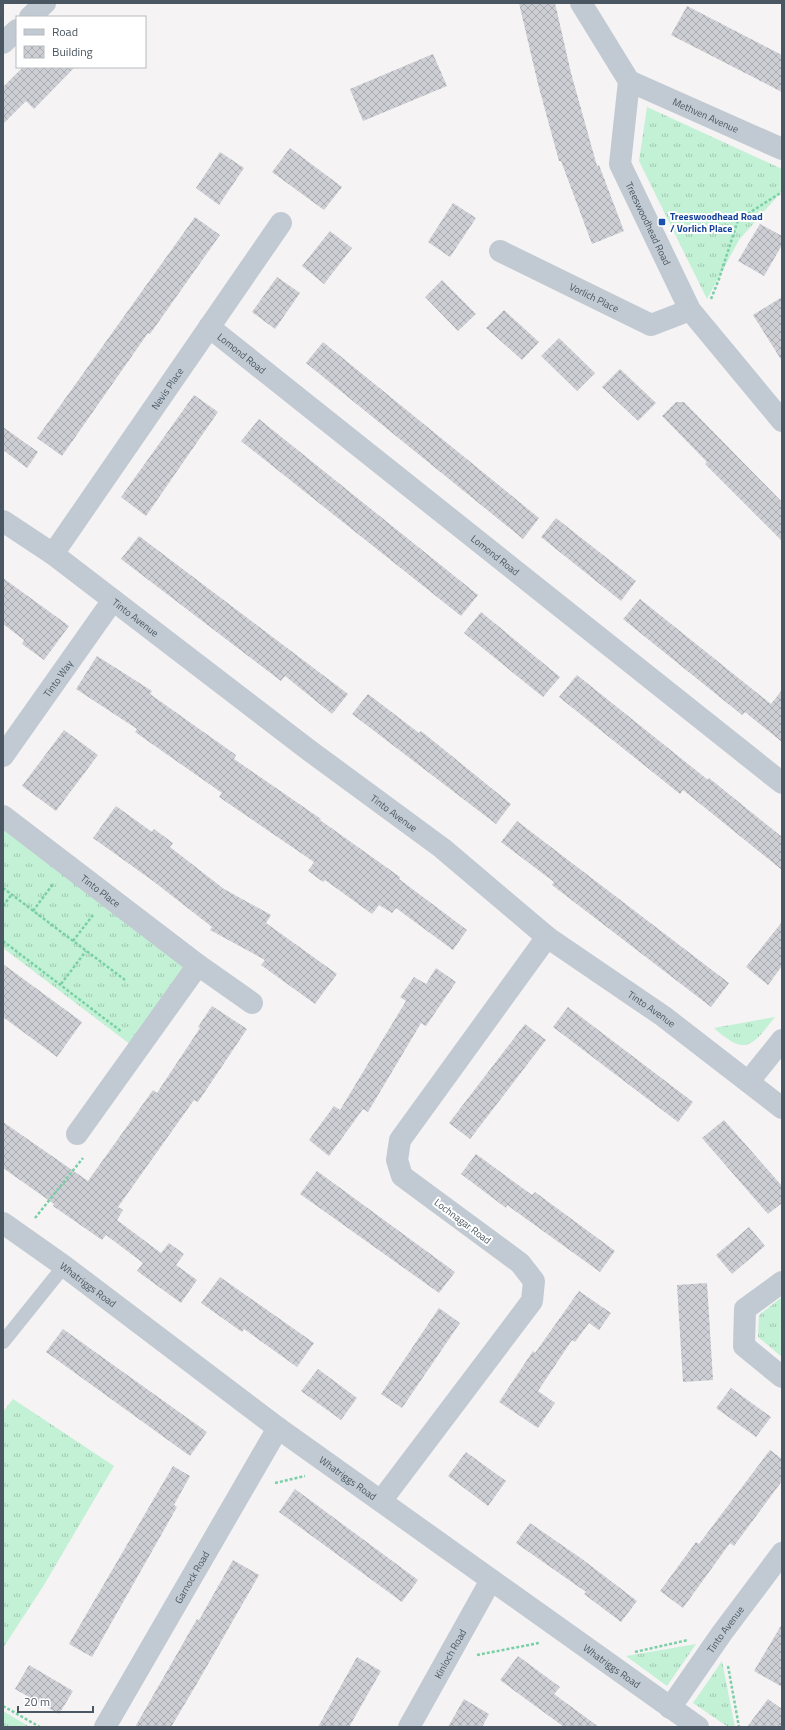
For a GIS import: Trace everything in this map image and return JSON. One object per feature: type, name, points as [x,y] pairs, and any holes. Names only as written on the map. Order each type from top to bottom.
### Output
[{"type":"street","points":[[31,16],[45,3]]},
{"type":"street","points":[[580,3],[629,81]]},
{"type":"street","points":[[3,44],[16,31]]},
{"type":"street","name":"Methven Avenue","points":[[629,81],[782,149]]},
{"type":"street","name":"Treeswoodhead Road","points":[[629,81],[620,164],[695,317],[782,421]]},
{"type":"street","name":"Nevis Place","points":[[53,554],[281,223]]},
{"type":"street","name":"Vorlich Place","points":[[500,251],[651,325],[695,317]]},
{"type":"street","name":"Lomond Road","points":[[209,326],[782,783]]},
{"type":"street","name":"Tinto Avenue","points":[[3,521],[53,554],[310,752],[442,848],[547,937],[664,1016],[782,1108]]},
{"type":"street","name":"Tinto Way","points":[[3,756],[113,600]]},
{"type":"street","name":"Tinto Place","points":[[3,816],[198,965],[252,1003]]},
{"type":"street","name":"Lochnagar Road","points":[[381,1502],[532,1301],[534,1281],[520,1263],[402,1176],[397,1160],[400,1140],[547,937]]},
{"type":"street","points":[[77,1134],[198,965]]},
{"type":"street","points":[[749,1081],[782,1040]]},
{"type":"street","name":"Whatriggs Road","points":[[3,1223],[64,1266],[278,1428],[698,1727]]},
{"type":"street","points":[[782,1282],[745,1309],[744,1346],[782,1377]]},
{"type":"street","name":"Garnock Road","points":[[105,1727],[278,1428]]},
{"type":"street","name":"Tinto Avenue","points":[[670,1708],[722,1633],[782,1553]]},
{"type":"street","name":"Kinloch Road","points":[[409,1727],[491,1580]]},
{"type":"lane","points":[[3,1342],[64,1266]]},
{"type":"path","points":[[695,317],[720,279],[738,220],[782,192]]},
{"type":"path","points":[[34,911],[68,865]]},
{"type":"path","points":[[3,888],[125,980]]},
{"type":"path","points":[[3,906],[12,894]]},
{"type":"path","points":[[73,941],[108,895]]},
{"type":"path","points":[[3,941],[140,1045]]},
{"type":"path","points":[[61,984],[86,951]]},
{"type":"path","points":[[21,1236],[91,1148],[77,1134]]},
{"type":"path","points":[[241,1490],[337,1470]]},
{"type":"path","points":[[602,1659],[722,1633],[739,1727]]},
{"type":"path","points":[[446,1662],[570,1636]]},
{"type":"path","points":[[3,1706],[40,1727]]},
{"type":"green space","points":[[647,107],[782,169],[782,191],[739,240],[707,299],[639,161]]},
{"type":"green space","points":[[3,820],[194,966],[135,1048],[3,948]]},
{"type":"green space","points":[[775,1017],[754,1041],[748,1044],[741,1045],[734,1043],[714,1028]]},
{"type":"green space","points":[[782,1297],[782,1357],[758,1337],[759,1315]]},
{"type":"green space","points":[[13,1399],[114,1466],[44,1585],[3,1648],[3,1412]]},
{"type":"green space","points":[[696,1644],[667,1686],[626,1656]]},
{"type":"green space","points":[[722,1661],[735,1727],[728,1727],[693,1703]]},
{"type":"green space","points":[[3,1711],[30,1727],[3,1727]]},
{"type":"building","points":[[519,3],[555,3],[571,73],[597,166],[599,165],[624,231],[592,244],[561,161],[559,161],[538,84]]},
{"type":"building","points":[[687,6],[782,55],[782,92],[671,35]]},
{"type":"building","points":[[433,54],[447,86],[363,121],[350,89]]},
{"type":"building","points":[[22,68],[74,68],[34,109],[26,101],[3,124],[3,87]]},
{"type":"building","points":[[290,148],[342,187],[324,210],[272,172]]},
{"type":"building","points":[[220,152],[244,168],[219,205],[196,188]]},
{"type":"building","points":[[453,203],[476,218],[450,257],[428,242]]},
{"type":"building","points":[[195,217],[220,235],[150,334],[148,333],[62,456],[37,438]]},
{"type":"building","points":[[760,224],[782,236],[782,245],[764,276],[738,261]]},
{"type":"building","points":[[330,231],[352,248],[324,284],[302,266]]},
{"type":"building","points":[[277,277],[300,293],[275,329],[252,312]]},
{"type":"building","points":[[442,280],[476,314],[458,331],[425,297]]},
{"type":"building","points":[[782,297],[782,361],[753,315]]},
{"type":"building","points":[[504,310],[539,342],[522,360],[486,328]]},
{"type":"building","points":[[559,338],[595,373],[577,391],[541,356]]},
{"type":"building","points":[[323,342],[539,518],[523,539],[306,363]]},
{"type":"building","points":[[620,369],[656,403],[638,421],[602,387]]},
{"type":"building","points":[[194,395],[218,412],[146,516],[121,497]]},
{"type":"building","points":[[676,402],[684,402],[782,502],[782,541],[705,464],[707,462],[662,416]]},
{"type":"building","points":[[259,419],[478,595],[461,616],[241,441]]},
{"type":"building","points":[[3,427],[38,452],[27,468],[3,450]]},
{"type":"building","points":[[556,518],[636,581],[621,601],[541,537]]},
{"type":"building","points":[[139,536],[348,694],[332,714],[285,676],[281,681],[121,559]]},
{"type":"building","points":[[3,578],[69,626],[44,660],[22,644],[24,640],[3,624]]},
{"type":"building","points":[[640,599],[771,704],[782,690],[782,742],[745,712],[742,715],[623,619]]},
{"type":"building","points":[[481,612],[560,677],[543,697],[464,633]]},
{"type":"building","points":[[97,656],[152,691],[150,694],[236,755],[234,759],[321,819],[320,820],[400,877],[399,879],[467,930],[453,950],[396,908],[392,913],[379,905],[372,914],[325,880],[323,882],[308,871],[314,862],[219,797],[222,793],[135,732],[137,729],[76,689]]},
{"type":"building","points":[[577,675],[782,837],[782,870],[683,790],[680,794],[559,697]]},
{"type":"building","points":[[368,694],[419,733],[421,731],[511,804],[496,824],[352,714]]},
{"type":"building","points":[[64,730],[98,755],[56,811],[22,786]]},
{"type":"building","points":[[116,806],[152,832],[154,829],[173,843],[170,847],[224,889],[271,915],[266,923],[337,974],[315,1004],[261,965],[265,960],[210,930],[212,927],[153,881],[93,838]]},
{"type":"building","points":[[517,821],[729,983],[711,1007],[552,885],[554,882],[501,842]]},
{"type":"building","points":[[782,922],[782,966],[768,985],[746,967]]},
{"type":"building","points":[[3,964],[82,1022],[57,1057],[3,1017]]},
{"type":"building","points":[[436,968],[456,982],[426,1026],[421,1023],[368,1112],[363,1109],[329,1156],[309,1140],[334,1106],[340,1110],[406,1001],[400,997],[414,977],[426,984]]},
{"type":"building","points":[[212,1006],[247,1029],[198,1102],[194,1100],[118,1207],[123,1210],[117,1220],[161,1253],[169,1243],[184,1254],[176,1265],[197,1280],[181,1303],[137,1271],[143,1263],[106,1235],[102,1240],[53,1206],[54,1204],[3,1168],[3,1122],[88,1181],[153,1090],[157,1093],[200,1028],[198,1027]]},
{"type":"building","points":[[568,1007],[693,1102],[678,1122],[553,1027]]},
{"type":"building","points":[[525,1024],[546,1040],[470,1139],[449,1123]]},
{"type":"building","points":[[724,1120],[782,1186],[782,1203],[768,1214],[702,1138]]},
{"type":"building","points":[[476,1154],[532,1195],[535,1192],[615,1251],[600,1272],[507,1205],[506,1208],[461,1174]]},
{"type":"building","points":[[317,1171],[455,1272],[439,1293],[300,1194]]},
{"type":"building","points":[[749,1227],[765,1246],[732,1274],[716,1255]]},
{"type":"building","points":[[220,1277],[314,1343],[297,1367],[244,1329],[242,1332],[201,1303]]},
{"type":"building","points":[[707,1283],[713,1380],[683,1382],[677,1285]]},
{"type":"building","points":[[579,1291],[611,1313],[599,1330],[589,1323],[575,1342],[572,1340],[538,1391],[555,1403],[538,1428],[499,1402],[533,1351],[535,1353]]},
{"type":"building","points":[[439,1308],[460,1323],[402,1408],[381,1394]]},
{"type":"building","points":[[63,1329],[207,1432],[190,1456],[46,1352]]},
{"type":"building","points":[[318,1369],[357,1398],[341,1420],[301,1391]]},
{"type":"building","points":[[731,1388],[771,1417],[756,1437],[716,1408]]},
{"type":"building","points":[[770,1450],[782,1459],[782,1481],[734,1546],[730,1543],[683,1608],[660,1591],[696,1542],[699,1544]]},
{"type":"building","points":[[466,1452],[506,1481],[488,1506],[448,1476]]},
{"type":"building","points":[[173,1466],[190,1476],[174,1505],[177,1507],[92,1657],[69,1644]]},
{"type":"building","points":[[295,1489],[418,1580],[402,1602],[279,1512]]},
{"type":"building","points":[[530,1523],[582,1559],[637,1601],[621,1622],[584,1594],[586,1592],[516,1543]]},
{"type":"building","points":[[233,1560],[259,1575],[199,1680],[171,1727],[135,1727],[197,1619],[199,1620]]},
{"type":"building","points":[[782,1624],[782,1687],[754,1671]]},
{"type":"building","points":[[518,1656],[560,1687],[554,1694],[599,1727],[564,1727],[500,1680]]},
{"type":"building","points":[[357,1657],[381,1671],[349,1727],[318,1727]]},
{"type":"building","points":[[29,1665],[73,1691],[59,1714],[15,1689]]},
{"type":"building","points":[[464,1699],[489,1714],[482,1727],[448,1727]]},
{"type":"building","points":[[768,1699],[782,1709],[782,1727],[747,1727]]},
{"type":"place","name":"Treeswoodhead Road / Vorlich Place","points":[[662,222]]}]
